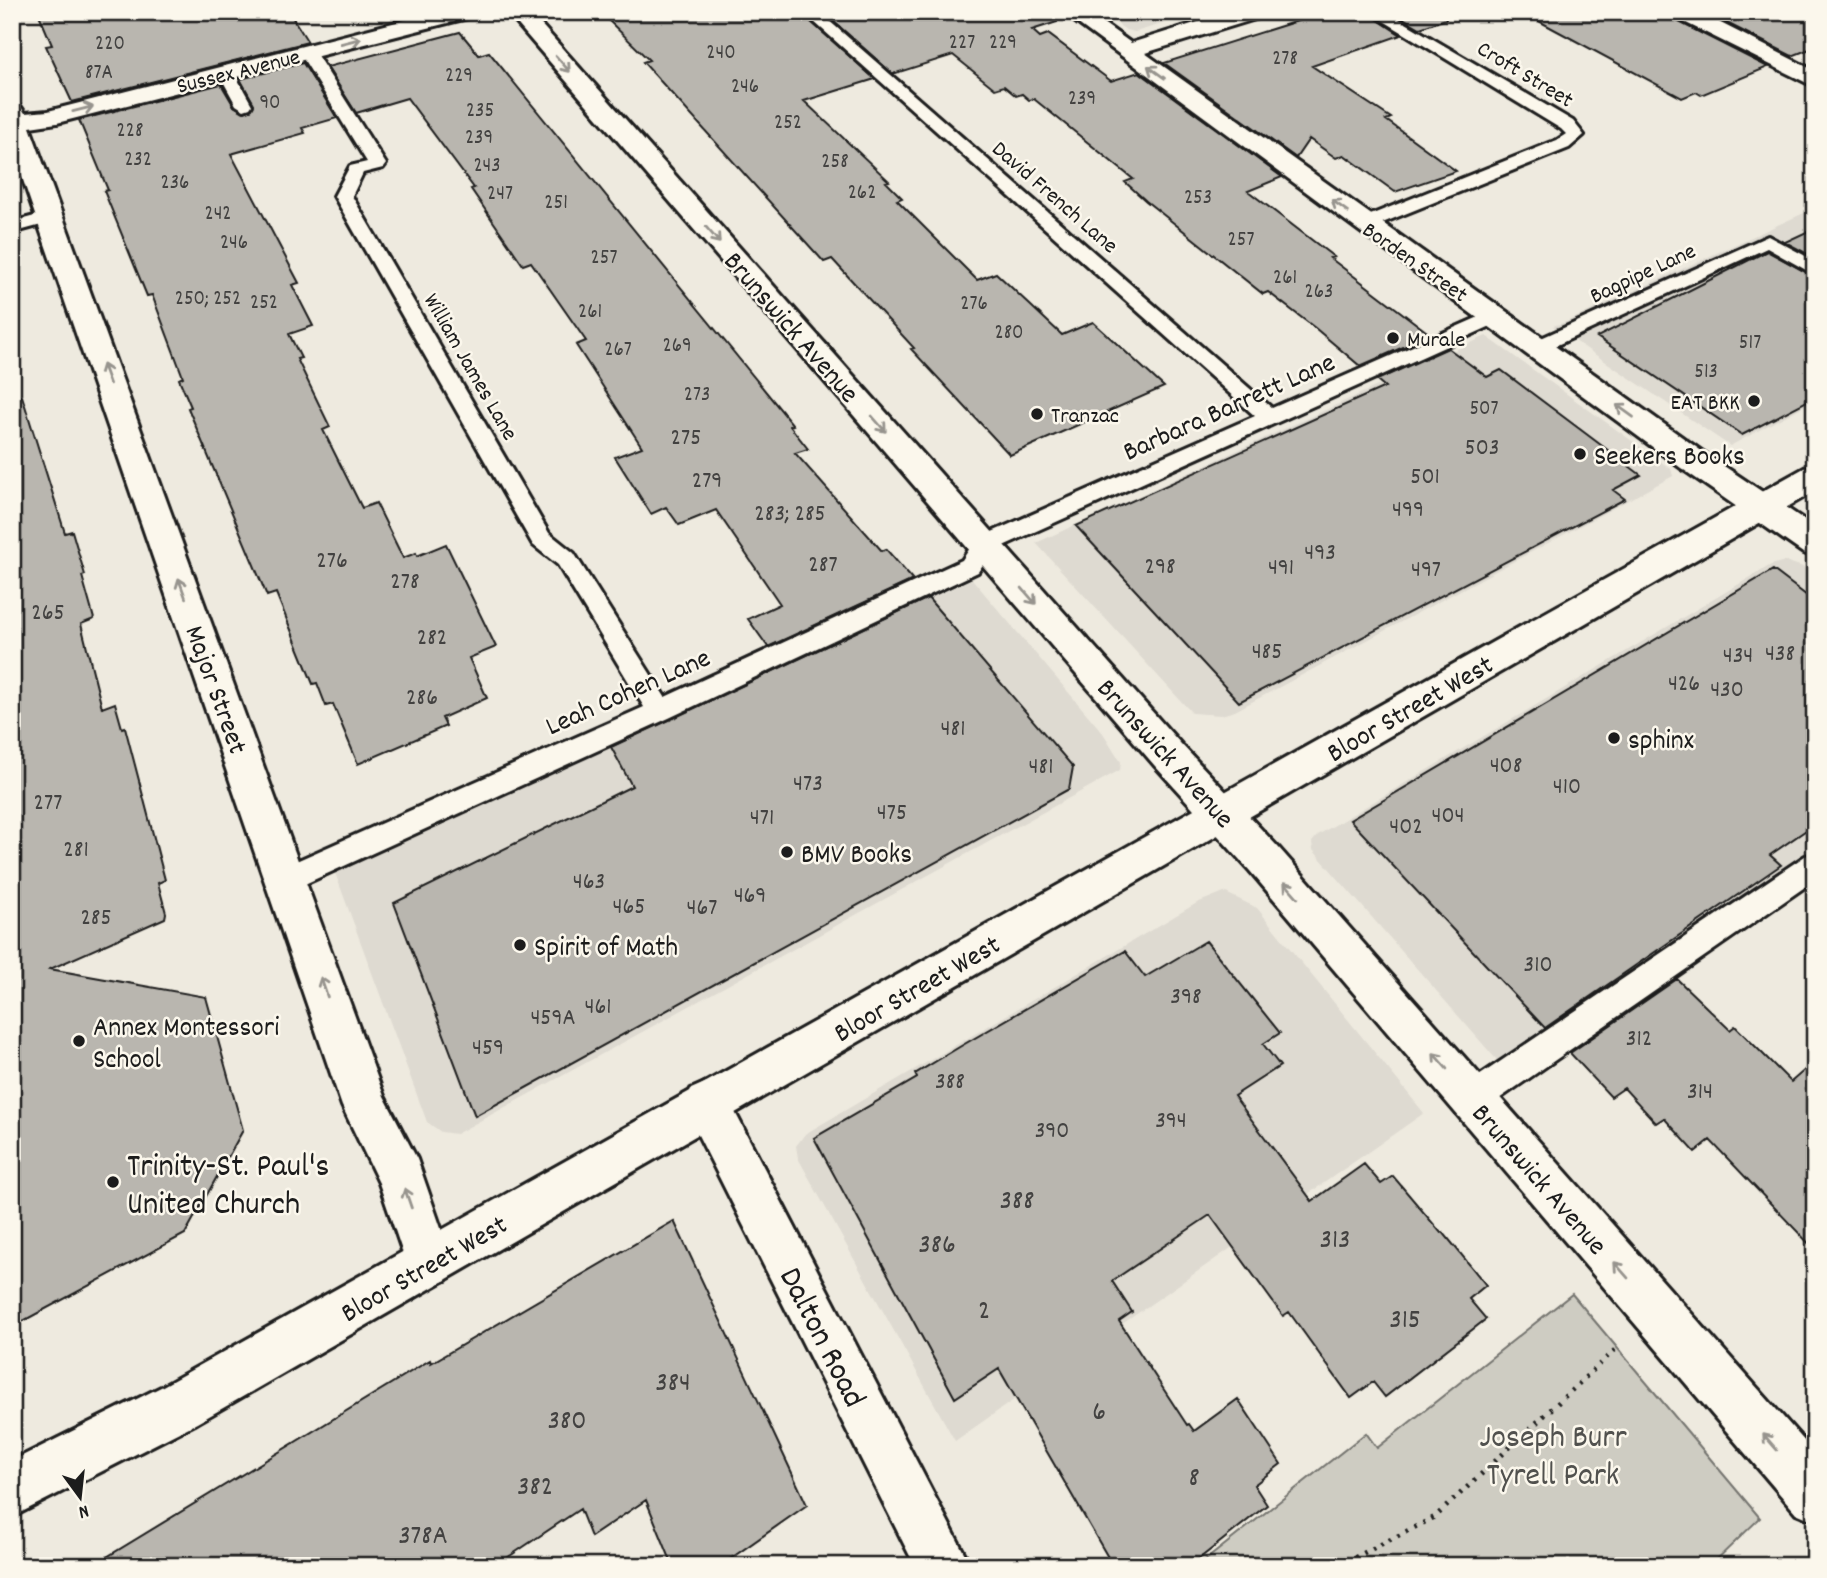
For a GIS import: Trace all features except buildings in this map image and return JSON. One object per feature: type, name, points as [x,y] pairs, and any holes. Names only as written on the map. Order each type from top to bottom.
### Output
[{"type":"street","name":"Sussex Avenue","points":[[13,118],[48,118],[463,12]]},
{"type":"street","name":"Brunswick Avenue","points":[[518,12],[1815,1494]]},
{"type":"street","name":"Borden Street","points":[[1073,12],[1692,460],[1815,544]]},
{"type":"street","points":[[1128,51],[1254,12]]},
{"type":"street","points":[[1682,12],[1815,80]]},
{"type":"street","name":"Major Street","points":[[13,118],[365,1106],[400,1176],[429,1263]]},
{"type":"street","name":"Bloor Street West","points":[[12,1490],[179,1405],[1815,476]]},
{"type":"street","name":"Dalton Road","points":[[707,1105],[944,1566]]},
{"type":"lane","name":"David French Lane","points":[[810,12],[1269,417]]},
{"type":"lane","name":"Croft Street","points":[[1364,224],[1563,144],[1576,135],[1567,125],[1376,12]]},
{"type":"lane","name":"William James Lane","points":[[307,52],[377,164],[356,170],[343,196],[541,539],[566,559],[660,711]]},
{"type":"lane","points":[[226,72],[244,105]]},
{"type":"lane","points":[[12,228],[50,217]]},
{"type":"lane","name":"Bagpipe Lane","points":[[1537,347],[1768,241],[1815,269]]},
{"type":"lane","name":"Barbara Barrett Lane","points":[[984,545],[1495,317]]},
{"type":"lane","name":"Leah Cohen Lane","points":[[286,879],[660,711],[970,566],[984,545]]},
{"type":"lane","points":[[1472,1099],[1815,865]]},
{"type":"path","points":[[1338,1566],[1435,1517],[1628,1338]]},
{"type":"shaded area","points":[[1100,12],[1202,12],[1135,32],[1126,30]]},
{"type":"shaded area","points":[[1815,208],[1815,400],[1730,446],[1553,326],[1566,322]]},
{"type":"shaded area","points":[[1486,336],[1671,469],[1673,476],[1235,711],[1221,715],[1192,713],[1036,543]]},
{"type":"shaded area","points":[[1785,561],[1815,571],[1815,848],[1503,1067],[1313,850],[1312,842],[1318,835],[1771,565]]},
{"type":"shaded area","points":[[972,579],[1103,733],[1121,762],[1120,770],[456,1134],[441,1132],[427,1122],[334,870]]},
{"type":"shaded area","points":[[1224,892],[1257,908],[1424,1113],[955,1441],[798,1158],[796,1146],[805,1134],[1197,903]]},
{"type":"green space","name":"Joseph Burr Tyrell Park","points":[[1572,1294],[1760,1518],[1710,1566],[1198,1566],[1366,1433],[1377,1448]]},
{"type":"place","name":"Murale","points":[[1393,338]]},
{"type":"place","name":"EAT BKK","points":[[1754,401]]},
{"type":"place","name":"Tranzac","points":[[1037,414]]},
{"type":"place","name":"Seekers Books","points":[[1580,454]]},
{"type":"place","name":"sphinx","points":[[1614,738]]},
{"type":"place","name":"BMV Books","points":[[787,852]]},
{"type":"place","name":"Spirit of Math","points":[[520,945]]},
{"type":"place","name":"Annex Montessori School","points":[[79,1041]]},
{"type":"place","name":"Trinity-St. Paul's United Church","points":[[113,1182]]}]
